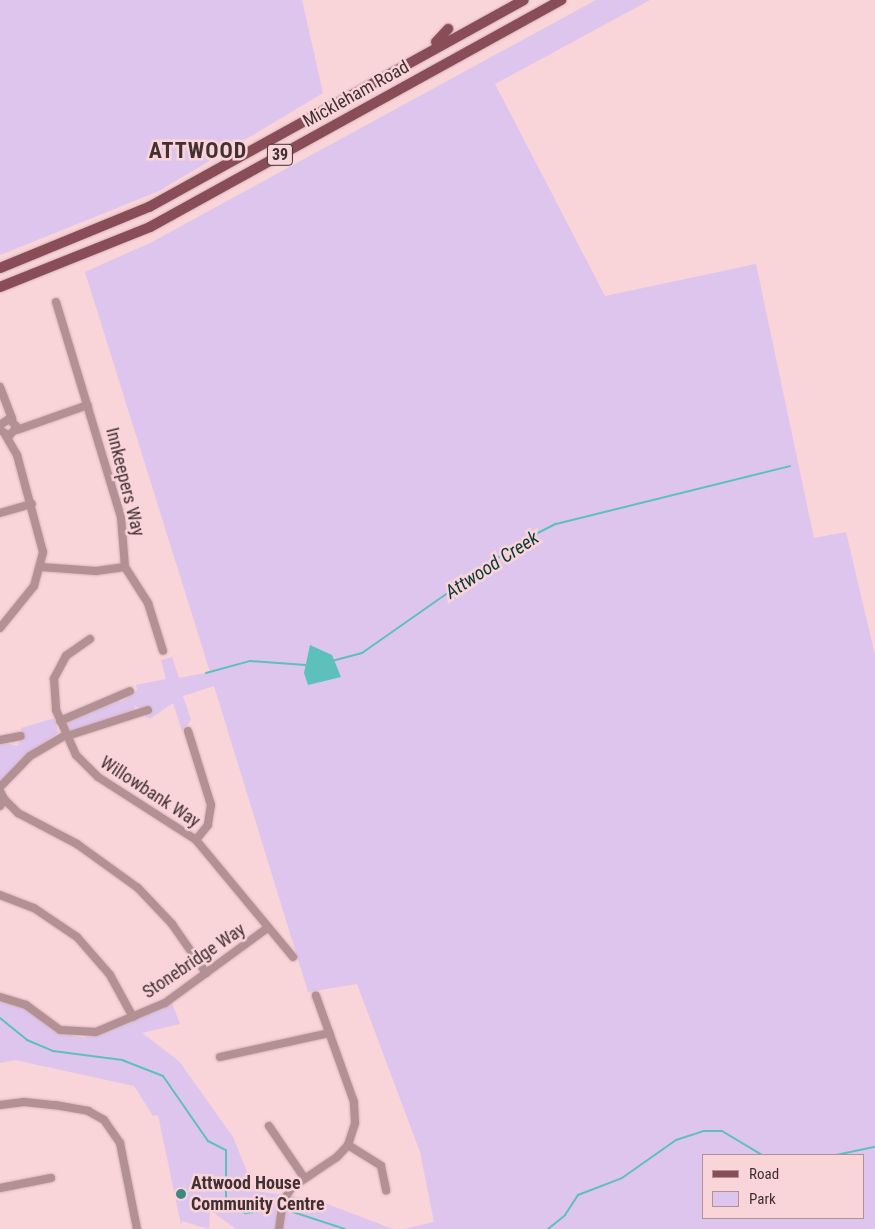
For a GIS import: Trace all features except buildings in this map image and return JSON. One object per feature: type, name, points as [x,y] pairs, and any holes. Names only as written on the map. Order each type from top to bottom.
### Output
[{"type":"main road","name":"Mickleham Road","points":[[0,268],[149,207],[524,0]]},
{"type":"main road","name":"Mickleham Road","points":[[0,287],[150,227],[562,0]]},
{"type":"main road","points":[[430,51],[448,29]]},
{"type":"main road","points":[[456,37],[461,56]]},
{"type":"street","name":"Innkeepers Way","points":[[56,302],[121,517],[125,567]]},
{"type":"street","points":[[0,386],[15,426],[17,455],[42,541],[41,567],[27,598],[0,628]]},
{"type":"street","points":[[1,428],[32,422],[88,405]]},
{"type":"street","points":[[1,428],[15,426]]},
{"type":"street","points":[[1,428],[17,455]]},
{"type":"street","points":[[0,513],[32,504]]},
{"type":"street","points":[[41,567],[89,571],[125,567],[148,603],[164,651]]},
{"type":"street","name":"Willowbank Way","points":[[90,639],[71,651],[56,671],[53,699],[67,735],[89,770],[196,840],[260,914],[266,929],[293,957]]},
{"type":"street","points":[[60,721],[130,691]]},
{"type":"street","points":[[148,710],[67,735],[35,752],[10,779],[1,797],[14,810],[83,848],[138,888],[172,924],[206,973]]},
{"type":"street","points":[[188,731],[210,805],[208,825],[196,840]]},
{"type":"street","points":[[0,740],[21,736]]},
{"type":"street","points":[[0,894],[34,908],[77,937],[110,975],[133,1017]]},
{"type":"street","name":"Stonebridge Way","points":[[0,997],[26,1004],[52,1025],[76,1034],[96,1032],[165,1002],[266,929]]},
{"type":"street","points":[[279,1229],[283,1200],[303,1176],[331,1162],[348,1145],[356,1113],[316,996]]},
{"type":"street","points":[[220,1057],[329,1034]]},
{"type":"street","points":[[0,1105],[24,1102],[55,1105],[88,1111],[104,1120],[120,1143],[137,1229]]},
{"type":"street","points":[[269,1126],[303,1176]]},
{"type":"street","points":[[348,1145],[381,1166],[386,1190]]},
{"type":"street","points":[[0,1188],[51,1178]]},
{"type":"street","points":[[136,1218],[141,1229]]},
{"type":"green space","points":[[0,0],[302,0],[323,93],[159,191],[0,255]]},
{"type":"green space","points":[[596,0],[650,0],[495,84],[605,296],[756,264],[814,538],[846,532],[875,655],[875,1229],[404,1229],[434,1222],[420,1152],[357,984],[308,992],[214,686],[183,696],[191,720],[182,731],[173,703],[150,719],[145,716],[148,711],[135,706],[132,713],[68,732],[63,722],[114,699],[121,702],[137,690],[136,685],[166,679],[161,660],[172,657],[179,678],[210,672],[85,272],[150,243]]},
{"type":"green space","points":[[55,718],[58,733],[27,754],[0,784],[0,741],[17,746],[23,737],[21,728]]},
{"type":"green space","points":[[0,1001],[28,1010],[55,1032],[84,1038],[172,1003],[180,1024],[142,1033],[179,1061],[233,1137],[255,1191],[314,1199],[393,1229],[236,1229],[210,1210],[209,1229],[182,1221],[181,1225],[158,1115],[153,1116],[134,1086],[15,1060],[0,1063]]},
{"type":"water","points":[[310,645],[332,655],[341,677],[308,685],[304,673]]},
{"type":"waterway","name":"Attwood Creek","points":[[332,661],[362,653],[522,541],[556,524],[790,466]]},
{"type":"waterway","name":"Attwood Creek","points":[[206,673],[250,661],[306,665]]},
{"type":"waterway","name":"Attwood Creek","points":[[0,1018],[27,1040],[53,1051],[122,1060],[163,1076],[208,1141],[226,1150],[226,1199],[245,1213],[269,1210]]},
{"type":"waterway","name":"Attwood Creek","points":[[548,1229],[565,1215],[578,1195],[622,1178],[676,1140],[703,1131],[722,1131],[760,1154]]},
{"type":"waterway","name":"Attwood Creek","points":[[841,1154],[875,1147]]},
{"type":"waterway","name":"Attwood Creek","points":[[293,1212],[345,1229]]},
{"type":"place","name":"Attwood House Community Centre","points":[[181,1194]]},
{"type":"district","name":"ATTWOOD","points":[[198,151]]}]
